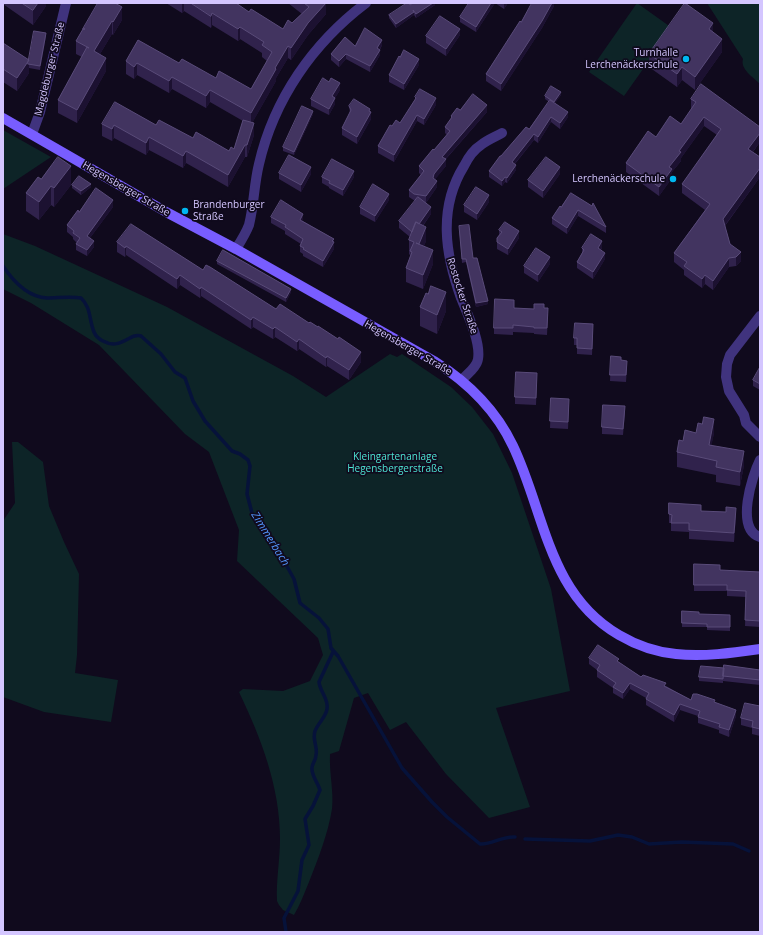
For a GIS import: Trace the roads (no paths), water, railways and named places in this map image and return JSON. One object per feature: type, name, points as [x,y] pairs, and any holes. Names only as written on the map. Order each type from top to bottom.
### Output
[{"type":"street","name":"Magdeburger Straße","points":[[32,134],[40,112],[66,3]]},
{"type":"street","points":[[236,249],[249,224],[258,166],[264,144],[271,123],[285,94],[315,50],[346,19],[366,3]]},
{"type":"street","name":"Hegensberger Straße","points":[[3,118],[168,213],[236,249],[434,362],[462,380],[488,405],[507,434],[523,470],[548,543],[559,569],[574,595],[594,618],[612,631],[635,643],[667,653],[695,655],[760,650]]},
{"type":"street","name":"Rostocker Straße","points":[[462,380],[476,364],[478,358],[477,344],[459,292],[449,256],[446,241],[448,208],[451,193],[458,174],[471,155],[480,145],[502,133]]},
{"type":"street","points":[[760,316],[730,355],[726,371],[729,391],[744,415],[746,422],[760,437]]},
{"type":"street","points":[[760,460],[750,489],[747,516],[749,528],[753,534],[760,537]]},
{"type":"waterway","name":"Zimmerbach","points":[[3,266],[16,282],[34,295],[47,298],[81,298],[87,305],[92,327],[99,339],[115,344],[133,336],[141,336],[161,354],[175,372],[185,378],[193,401],[205,421],[232,451],[240,454],[248,460],[250,466],[247,494],[252,513],[269,534],[294,579],[300,603],[319,618],[328,629],[331,648],[338,656],[402,768],[447,817],[480,844],[515,837]]},
{"type":"waterway","name":"Zimmerbach","points":[[286,932],[284,918],[298,891],[302,860],[309,845],[305,819],[320,790],[313,776],[312,770],[316,752],[314,734],[327,709],[327,702],[319,682],[333,652]]},
{"type":"waterway","points":[[525,839],[590,841],[618,835],[632,837],[649,844],[682,842],[733,844],[749,851]]},
{"type":"place","name":"Turnhalle Lerchenäckerschule","points":[[686,59]]},
{"type":"place","name":"Lerchenäckerschule","points":[[673,179]]},
{"type":"place","name":"Brandenburger Straße","points":[[185,211]]},
{"type":"park label","name":"Kleingartenanlage Hegensbergerstraße","points":[[395,462]]}]
